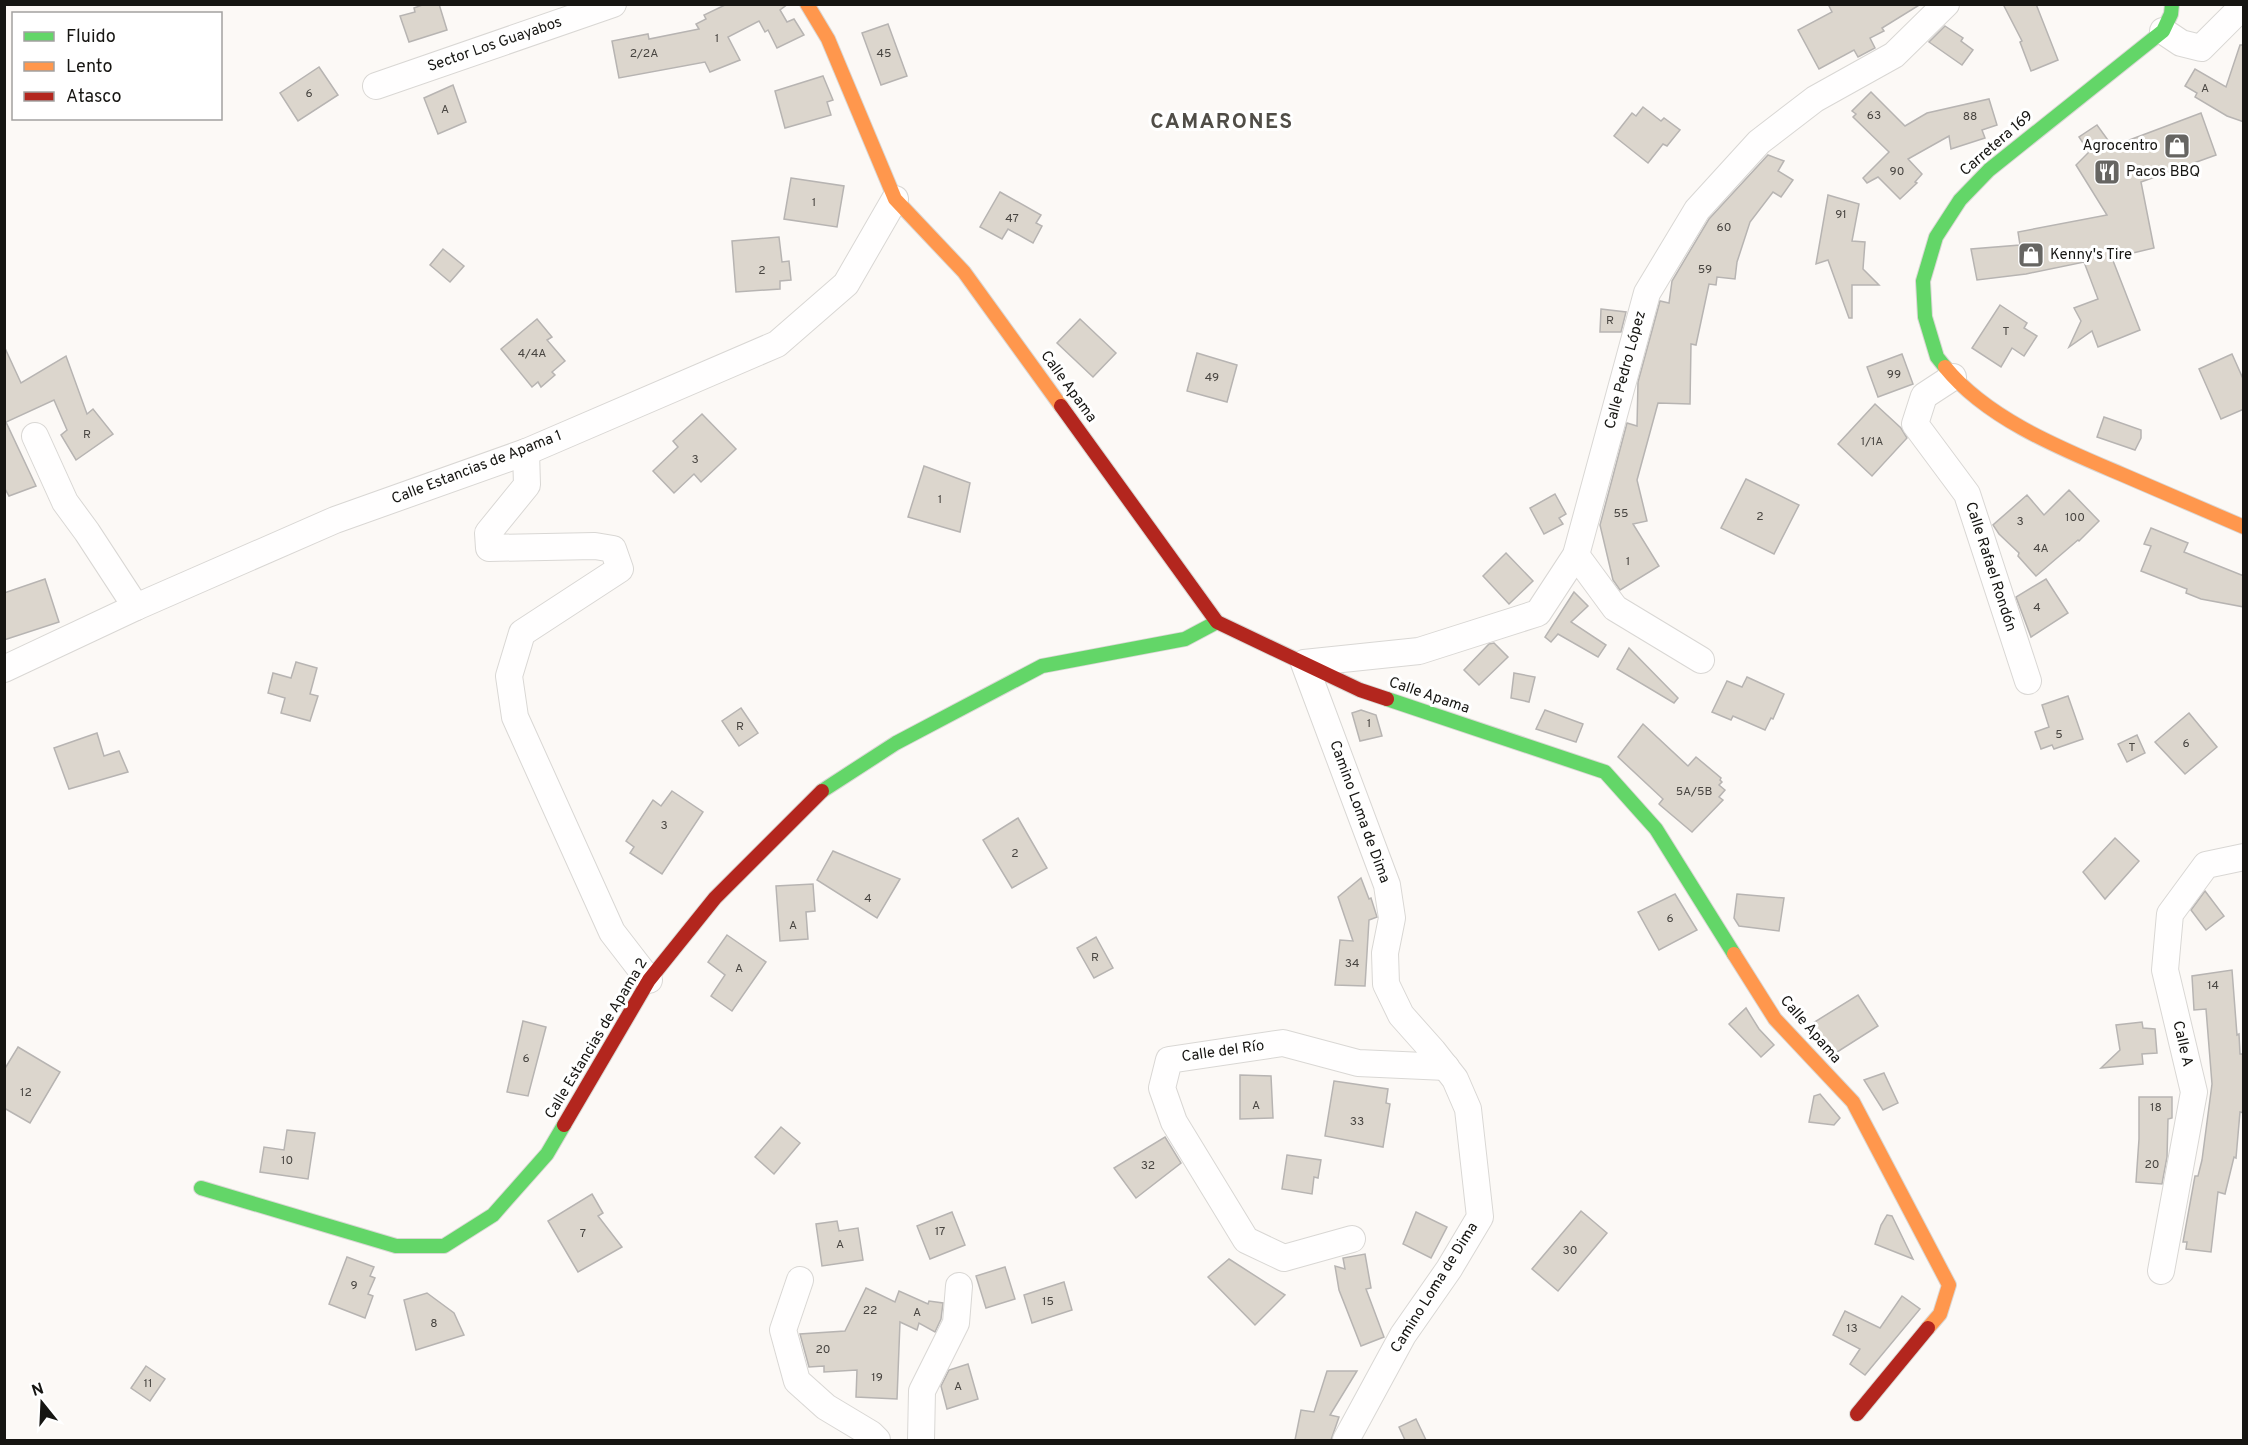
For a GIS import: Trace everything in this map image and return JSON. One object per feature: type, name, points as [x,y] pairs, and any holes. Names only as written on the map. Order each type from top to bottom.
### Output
[{"type":"street","name":"Sector Los Guayabos","points":[[376,86],[613,4]]},
{"type":"street","name":"Calle Apama","points":[[807,4],[828,39],[895,200],[964,272],[1217,621],[1360,690],[1605,772],[1656,829],[1775,1019],[1853,1102],[1949,1285],[1940,1314],[1857,1414]]},
{"type":"street","name":"Calle Pedro López","points":[[1304,663],[1419,651],[1538,613],[1576,555],[1647,293],[1697,210],[1759,142],[1815,99],[1894,54],[1946,4]]},
{"type":"street","points":[[2172,4],[2171,14],[2163,31],[2181,43],[2201,48],[2239,19]]},
{"type":"street","name":"Carretera 169","points":[[2163,31],[1989,170],[1960,200],[1936,237],[1923,281],[1924,318],[1937,357],[1953,377],[2007,421],[2081,457],[2244,527]]},
{"type":"street","name":"Calle Estancias de Apama 1","points":[[4,669],[136,607],[335,520],[526,452],[777,344],[846,284],[895,200]]},
{"type":"street","name":"Calle Rafael Rondón","points":[[1953,377],[1924,396],[1915,424],[1967,494],[2028,681]]},
{"type":"street","points":[[35,436],[65,502],[136,607]]},
{"type":"street","points":[[526,452],[527,484],[488,533],[489,548],[595,546],[613,549],[620,569],[522,633],[510,676],[514,717],[612,932],[649,980]]},
{"type":"street","points":[[1576,555],[1615,608],[1701,660]]},
{"type":"street","name":"Calle Estancias de Apama 2","points":[[201,1188],[396,1246],[444,1246],[493,1215],[547,1154],[649,980],[715,898],[823,790],[896,743],[1042,666],[1185,639],[1217,621]]},
{"type":"street","name":"Camino Loma de Dima","points":[[1304,663],[1387,885],[1392,918],[1385,954],[1386,984],[1401,1015],[1455,1079],[1468,1109],[1480,1217],[1449,1269],[1403,1335],[1346,1440]]},
{"type":"street","name":"Calle A","points":[[2161,1271],[2194,1092],[2165,970],[2170,914],[2206,865],[2244,857]]},
{"type":"street","name":"Calle del Río","points":[[1352,1239],[1284,1258],[1246,1240],[1174,1122],[1162,1088],[1168,1060],[1283,1043],[1359,1063],[1446,1067]]},
{"type":"street","points":[[800,1280],[783,1330],[797,1381],[826,1407],[877,1440]]},
{"type":"street","points":[[921,1440],[922,1391],[956,1323],[959,1286]]},
{"type":"building","points":[[425,4],[439,4],[447,30],[409,42],[400,16],[415,12],[414,8]]},
{"type":"building","points":[[727,4],[788,4],[780,10],[787,22],[794,19],[804,35],[777,48],[768,30],[765,32],[759,21],[728,37],[740,60],[710,72],[705,62],[619,78],[612,41],[648,34],[649,39],[699,29],[696,24],[706,19],[704,15]]},
{"type":"building","points":[[1828,4],[1921,4],[1882,28],[1884,31],[1870,38],[1875,48],[1858,57],[1854,50],[1819,69],[1798,30],[1832,12]]},
{"type":"building","points":[[2003,4],[2036,4],[2058,60],[2031,71],[2020,42],[2022,41]]},
{"type":"building","points":[[888,24],[907,76],[881,85],[862,33]]},
{"type":"building","points":[[1945,26],[1963,38],[1961,41],[1973,50],[1962,65],[1929,42]]},
{"type":"building","points":[[2240,45],[2244,45],[2244,122],[2227,116],[2195,97],[2197,93],[2185,86],[2195,69],[2226,87]]},
{"type":"building","points":[[319,67],[338,95],[298,121],[280,93]]},
{"type":"building","points":[[823,76],[833,100],[827,102],[831,115],[785,128],[775,91]]},
{"type":"building","points":[[453,85],[466,122],[438,134],[424,98]]},
{"type":"building","points":[[1871,92],[1905,126],[1927,113],[1989,99],[1997,125],[1982,130],[1985,138],[1951,149],[1949,136],[1908,159],[1922,174],[1915,182],[1917,183],[1900,199],[1878,177],[1867,183],[1863,178],[1889,152],[1853,117],[1856,114],[1852,111]]},
{"type":"building","points":[[1643,107],[1661,121],[1664,118],[1680,130],[1667,146],[1663,144],[1648,163],[1614,136],[1632,113],[1636,116]]},
{"type":"building","points":[[2201,113],[2216,155],[2141,182],[2154,248],[2112,258],[2140,330],[2098,347],[2092,331],[2069,347],[2081,321],[2074,308],[2098,299],[2084,262],[2026,274],[1977,280],[1971,249],[2020,245],[2018,232],[2107,215],[2076,165],[2089,152],[2079,137],[2097,125],[2110,143],[2113,141],[2116,145]]},
{"type":"building","points":[[1768,155],[1784,161],[1778,171],[1793,180],[1781,197],[1773,192],[1750,222],[1737,262],[1735,279],[1717,277],[1716,285],[1709,284],[1696,345],[1691,344],[1690,404],[1658,403],[1637,480],[1647,521],[1633,524],[1659,566],[1620,590],[1613,580],[1600,525],[1627,423],[1637,426],[1638,382],[1660,301],[1669,303],[1672,281],[1709,219]]},
{"type":"building","points":[[791,178],[844,186],[837,227],[784,219]]},
{"type":"building","points":[[1000,192],[1041,215],[1036,223],[1042,226],[1033,243],[1008,229],[1002,239],[980,227]]},
{"type":"building","points":[[1828,195],[1859,204],[1852,241],[1865,242],[1863,269],[1879,285],[1852,285],[1852,318],[1849,318],[1828,260],[1816,264]]},
{"type":"building","points":[[779,237],[782,262],[789,261],[791,280],[780,281],[780,289],[736,292],[732,241]]},
{"type":"building","points":[[443,249],[464,266],[450,282],[430,265]]},
{"type":"building","points":[[2000,305],[2027,323],[2024,328],[2037,336],[2024,356],[2012,348],[2001,367],[1972,348]]},
{"type":"building","points":[[1601,309],[1626,312],[1621,332],[1600,332]]},
{"type":"building","points":[[537,319],[552,337],[547,340],[565,361],[552,372],[555,375],[541,387],[538,382],[532,387],[501,349]]},
{"type":"building","points":[[1080,319],[1116,353],[1093,377],[1057,343]]},
{"type":"building","points":[[4,346],[21,383],[66,356],[87,414],[93,409],[113,434],[76,460],[61,435],[67,430],[54,400],[6,422],[36,486],[9,496],[4,487]]},
{"type":"building","points":[[1197,353],[1237,365],[1227,402],[1187,391]]},
{"type":"building","points":[[1902,354],[1913,384],[1878,397],[1867,367]]},
{"type":"building","points":[[2232,354],[2244,381],[2244,409],[2221,419],[2199,369]]},
{"type":"building","points":[[1875,404],[1901,428],[1907,438],[1872,476],[1838,444]]},
{"type":"building","points":[[702,414],[736,449],[701,482],[694,474],[674,493],[653,471],[678,447],[673,441]]},
{"type":"building","points":[[2104,417],[2141,430],[2141,438],[2135,450],[2097,437]]},
{"type":"building","points":[[924,466],[970,483],[960,532],[908,517]]},
{"type":"building","points":[[1746,479],[1799,505],[1774,554],[1721,528]]},
{"type":"building","points":[[2069,490],[2099,521],[2079,541],[2036,576],[2018,556],[2019,553],[1993,525],[2027,495],[2044,515]]},
{"type":"building","points":[[1555,494],[1566,514],[1559,518],[1563,524],[1544,534],[1530,508]]},
{"type":"building","points":[[2151,528],[2188,543],[2184,552],[2244,576],[2244,607],[2201,599],[2186,593],[2187,589],[2141,571],[2151,546],[2144,544]]},
{"type":"building","points":[[1506,553],[1533,581],[1509,604],[1483,576]]},
{"type":"building","points":[[45,579],[59,622],[4,640],[4,593]]},
{"type":"building","points":[[2046,579],[2068,613],[2031,637],[2016,597]]},
{"type":"building","points":[[1574,592],[1588,606],[1571,622],[1606,645],[1598,657],[1558,634],[1551,642],[1545,637]]},
{"type":"building","points":[[1494,643],[1508,657],[1479,685],[1464,670],[1489,644]]},
{"type":"building","points":[[1629,648],[1678,698],[1674,703],[1617,669]]},
{"type":"building","points":[[296,662],[317,668],[310,694],[318,696],[310,721],[281,713],[285,698],[268,693],[273,673],[291,678]]},
{"type":"building","points":[[1514,673],[1535,677],[1529,702],[1511,698]]},
{"type":"building","points":[[1747,677],[1784,694],[1773,719],[1771,718],[1765,730],[1733,716],[1731,720],[1712,712],[1727,681],[1742,687]]},
{"type":"building","points":[[2068,696],[2083,739],[2054,749],[2052,745],[2041,749],[2035,732],[2049,727],[2042,705]]},
{"type":"building","points":[[741,708],[758,733],[739,746],[722,721]]},
{"type":"building","points":[[1361,710],[1376,715],[1382,736],[1360,741],[1352,713]]},
{"type":"building","points":[[1545,710],[1583,724],[1576,742],[1536,729]]},
{"type":"building","points":[[2189,713],[2217,747],[2185,774],[2155,742]]},
{"type":"building","points":[[1643,724],[1688,766],[1696,757],[1721,778],[1722,782],[1719,785],[1725,790],[1719,797],[1723,800],[1692,832],[1659,804],[1663,799],[1618,757]]},
{"type":"building","points":[[97,733],[104,756],[119,751],[128,772],[69,789],[54,748]]},
{"type":"building","points":[[2137,735],[2145,753],[2127,762],[2118,744]]},
{"type":"building","points":[[672,791],[703,812],[662,874],[630,853],[634,847],[626,841],[653,800],[661,806]]},
{"type":"building","points":[[1018,818],[1047,868],[1012,888],[983,840]]},
{"type":"building","points":[[2115,838],[2139,861],[2105,899],[2083,872]]},
{"type":"building","points":[[833,851],[900,879],[877,918],[817,880]]},
{"type":"building","points":[[1361,878],[1377,917],[1369,920],[1365,986],[1335,985],[1340,940],[1353,941],[1338,897]]},
{"type":"building","points":[[813,884],[815,911],[806,912],[808,939],[780,941],[776,886]]},
{"type":"building","points":[[2205,891],[2224,916],[2206,930],[2191,910]]},
{"type":"building","points":[[1675,894],[1697,930],[1659,950],[1638,912]]},
{"type":"building","points":[[1737,894],[1784,898],[1779,931],[1739,926],[1734,918]]},
{"type":"building","points":[[727,935],[766,962],[732,1011],[711,996],[725,975],[708,962]]},
{"type":"building","points":[[1096,937],[1113,968],[1094,978],[1077,948]]},
{"type":"building","points":[[2232,970],[2237,1035],[2239,1034],[2240,1054],[2244,1054],[2244,1113],[2240,1112],[2236,1158],[2234,1157],[2225,1194],[2218,1192],[2211,1252],[2186,1249],[2187,1242],[2183,1242],[2195,1176],[2198,1176],[2202,1160],[2212,1084],[2206,1009],[2194,1010],[2192,976]]},
{"type":"building","points":[[1858,995],[1878,1026],[1834,1054],[1827,1047],[1813,1023]]},
{"type":"building","points":[[1746,1008],[1759,1029],[1774,1045],[1761,1057],[1729,1024]]},
{"type":"building","points":[[523,1021],[546,1027],[528,1096],[507,1092]]},
{"type":"building","points":[[2142,1022],[2143,1028],[2155,1029],[2157,1053],[2142,1054],[2143,1064],[2101,1068],[2120,1050],[2116,1025]]},
{"type":"building","points":[[18,1047],[60,1072],[30,1123],[4,1108],[4,1070]]},
{"type":"building","points":[[1884,1073],[1898,1103],[1883,1110],[1864,1080]]},
{"type":"building","points":[[1240,1075],[1271,1076],[1273,1118],[1240,1119]]},
{"type":"building","points":[[1334,1081],[1388,1089],[1386,1103],[1390,1104],[1383,1147],[1325,1136]]},
{"type":"building","points":[[1820,1094],[1840,1118],[1834,1125],[1809,1122],[1814,1096]]},
{"type":"building","points":[[2139,1097],[2172,1097],[2172,1118],[2168,1119],[2167,1157],[2162,1184],[2136,1182]]},
{"type":"building","points":[[781,1127],[800,1143],[774,1174],[755,1157]]},
{"type":"building","points":[[287,1130],[315,1133],[308,1179],[260,1172],[264,1147],[284,1150]]},
{"type":"building","points":[[1165,1137],[1181,1163],[1136,1198],[1114,1168]]},
{"type":"building","points":[[1287,1155],[1321,1160],[1318,1178],[1314,1177],[1312,1194],[1282,1189]]},
{"type":"building","points":[[592,1194],[603,1213],[598,1216],[622,1247],[578,1272],[548,1221]]},
{"type":"building","points":[[1581,1211],[1607,1233],[1558,1291],[1532,1269]]},
{"type":"building","points":[[952,1212],[965,1245],[930,1259],[917,1226]]},
{"type":"building","points":[[1416,1212],[1447,1227],[1431,1258],[1403,1244]]},
{"type":"building","points":[[1887,1215],[1892,1216],[1913,1259],[1875,1244]]},
{"type":"building","points":[[837,1221],[839,1231],[858,1228],[863,1260],[822,1266],[816,1224]]},
{"type":"building","points":[[1365,1254],[1371,1288],[1366,1289],[1384,1337],[1361,1346],[1339,1290],[1335,1266],[1345,1269],[1343,1258]]},
{"type":"building","points":[[347,1257],[374,1267],[370,1276],[375,1278],[368,1294],[373,1296],[365,1318],[329,1304]]},
{"type":"building","points":[[1229,1259],[1285,1295],[1255,1325],[1208,1277]]},
{"type":"building","points":[[1005,1267],[1015,1299],[986,1308],[976,1276]]},
{"type":"building","points":[[1064,1282],[1072,1310],[1032,1323],[1024,1295]]},
{"type":"building","points":[[866,1288],[895,1302],[899,1291],[928,1304],[929,1301],[943,1303],[941,1319],[935,1332],[919,1323],[917,1330],[900,1322],[897,1399],[856,1397],[857,1370],[824,1372],[824,1366],[809,1367],[800,1334],[845,1331]]},
{"type":"building","points":[[427,1293],[454,1313],[464,1335],[416,1350],[404,1300]]},
{"type":"building","points":[[1902,1296],[1920,1309],[1865,1375],[1850,1364],[1860,1349],[1833,1335],[1845,1311],[1880,1328]]},
{"type":"building","points":[[968,1364],[978,1399],[947,1409],[941,1386],[949,1370]]},
{"type":"building","points":[[146,1366],[165,1379],[150,1401],[131,1388]]},
{"type":"building","points":[[1327,1371],[1357,1371],[1330,1415],[1339,1417],[1331,1440],[1295,1440],[1301,1410],[1314,1412]]},
{"type":"building","points":[[1416,1419],[1426,1440],[1405,1440],[1399,1427]]},
{"type":"traffic: fast","points":[[1945,367],[1937,357],[1925,317],[1923,281],[1936,237],[1960,200],[1989,170],[2163,31],[2171,14],[2172,4]]},
{"type":"traffic: fast","points":[[822,791],[896,743],[1042,666],[1185,639],[1217,622]]},
{"type":"traffic: fast","points":[[1387,699],[1605,772],[1656,829],[1734,954]]},
{"type":"traffic: fast","points":[[201,1188],[396,1246],[444,1246],[493,1215],[547,1154],[564,1125]]},
{"type":"traffic: slow","points":[[807,4],[828,39],[895,199],[964,272],[1061,406]]},
{"type":"traffic: slow","points":[[1945,367],[1962,386],[1982,402],[2027,431],[2244,527]]},
{"type":"traffic: slow","points":[[1734,954],[1775,1019],[1853,1102],[1949,1285],[1940,1314],[1928,1328]]},
{"type":"traffic: jam","points":[[1061,406],[1217,622],[1360,690],[1387,699]]},
{"type":"traffic: jam","points":[[564,1125],[649,980],[715,898],[822,791]]},
{"type":"traffic: jam","points":[[1857,1414],[1928,1328]]},
{"type":"place","name":"Agrocentro","points":[[2177,146]]},
{"type":"place","name":"Pacos BBQ","points":[[2107,172]]},
{"type":"place","name":"Kenny's Tire","points":[[2031,255]]},
{"type":"district","name":"CAMARONES","points":[[1222,122]]}]
